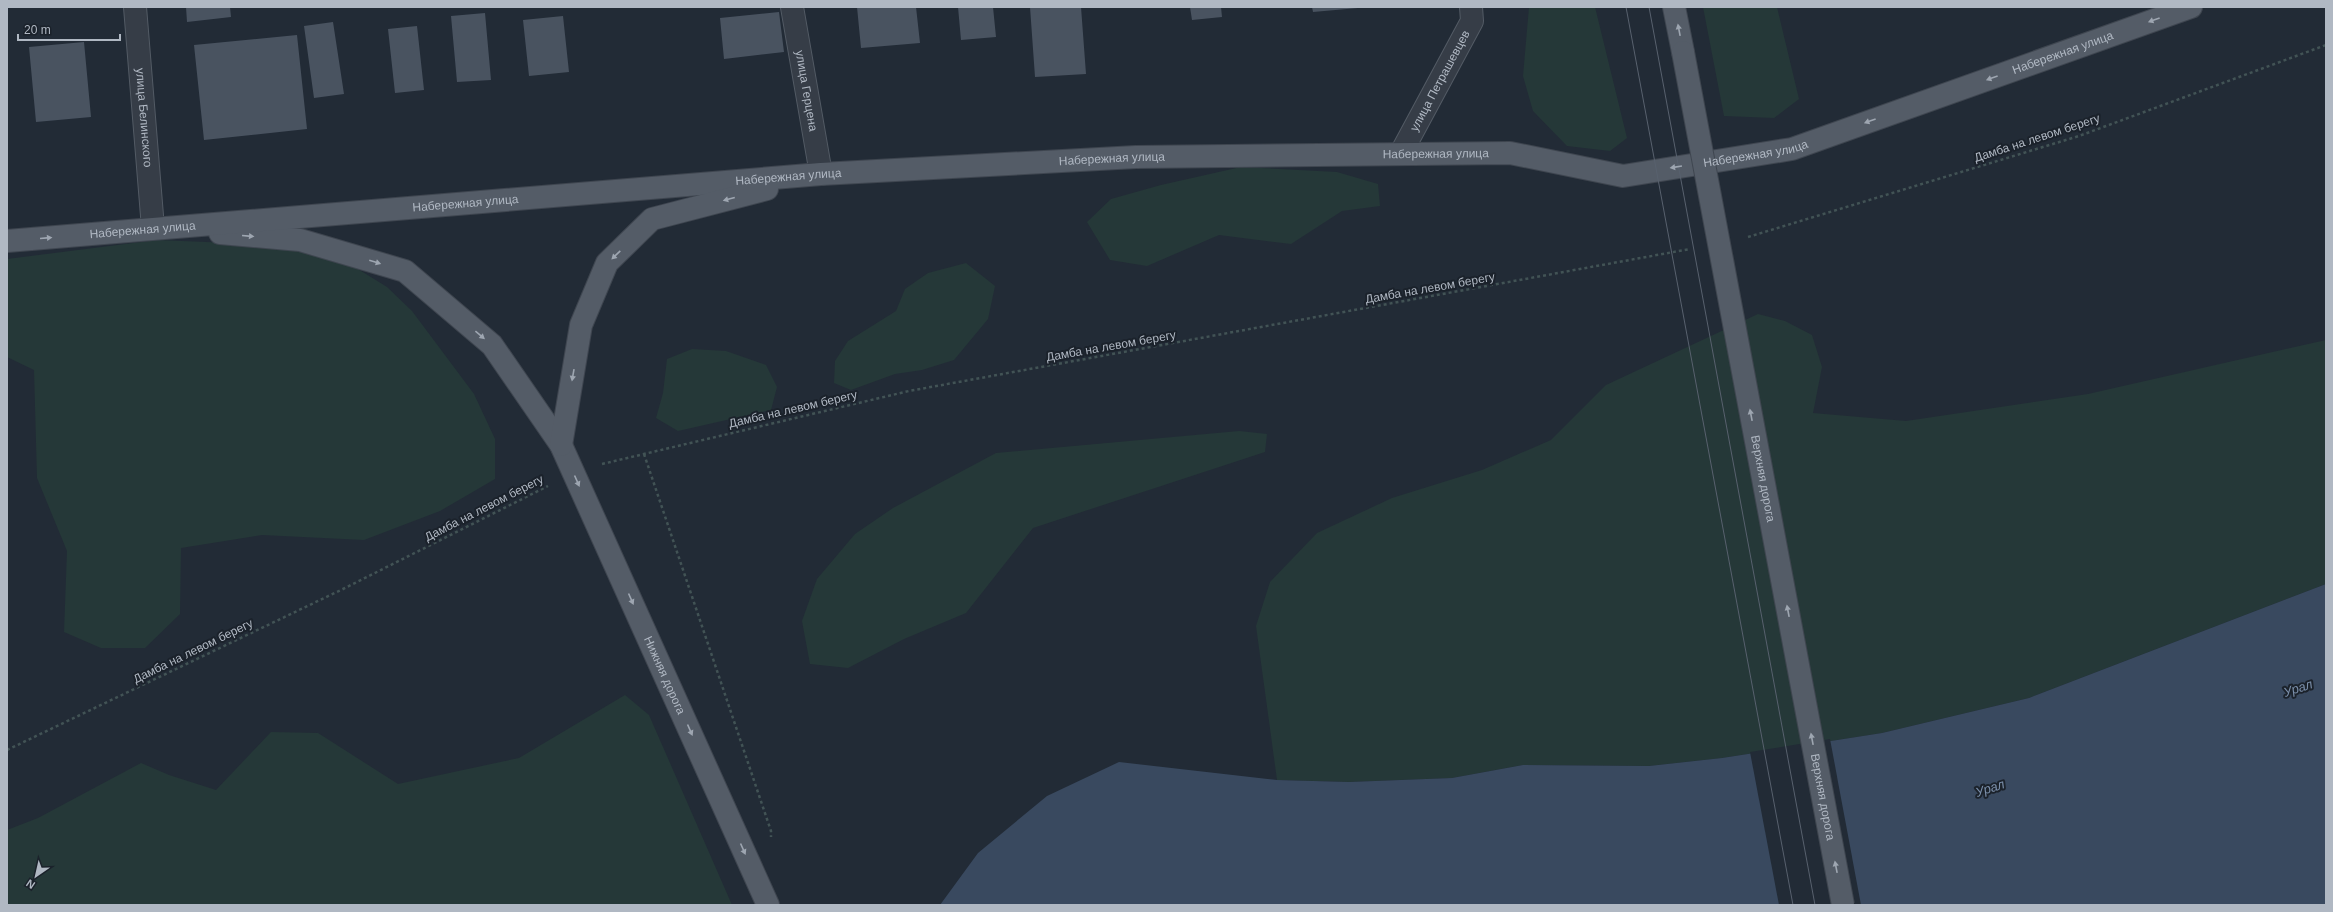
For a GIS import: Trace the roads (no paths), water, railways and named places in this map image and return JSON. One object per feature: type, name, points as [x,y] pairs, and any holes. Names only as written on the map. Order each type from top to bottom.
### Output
[{"type":"main road","name":"Верхняя дорога","points":[[1674,7],[1843,905]]},
{"type":"main road","name":"Набережная улица","points":[[7,241],[821,174],[1136,157],[1510,153],[1623,176],[1792,149],[2191,7]]},
{"type":"main road","points":[[561,445],[581,325],[607,263],[652,220],[821,174]]},
{"type":"main road","name":"Нижняя дорога","points":[[153,228],[300,240],[405,271],[492,345],[561,445],[768,905]]},
{"type":"street","name":"улица Белинского","points":[[135,7],[153,228]]},
{"type":"street","name":"улица Герцена","points":[[792,7],[821,174]]},
{"type":"street","name":"улица Петрашевцев","points":[[1401,153],[1472,21],[1471,7]]},
{"type":"water","name":"Урал","points":[[2326,584],[2326,905],[940,905],[978,853],[1047,796],[1119,762],[1277,780],[1349,782],[1452,778],[1523,765],[1649,766],[1722,758],[1882,733],[2029,698]]},
{"type":"tram line","points":[[1626,7],[1793,905]]},
{"type":"tram line","points":[[1649,7],[1815,905]]}]
